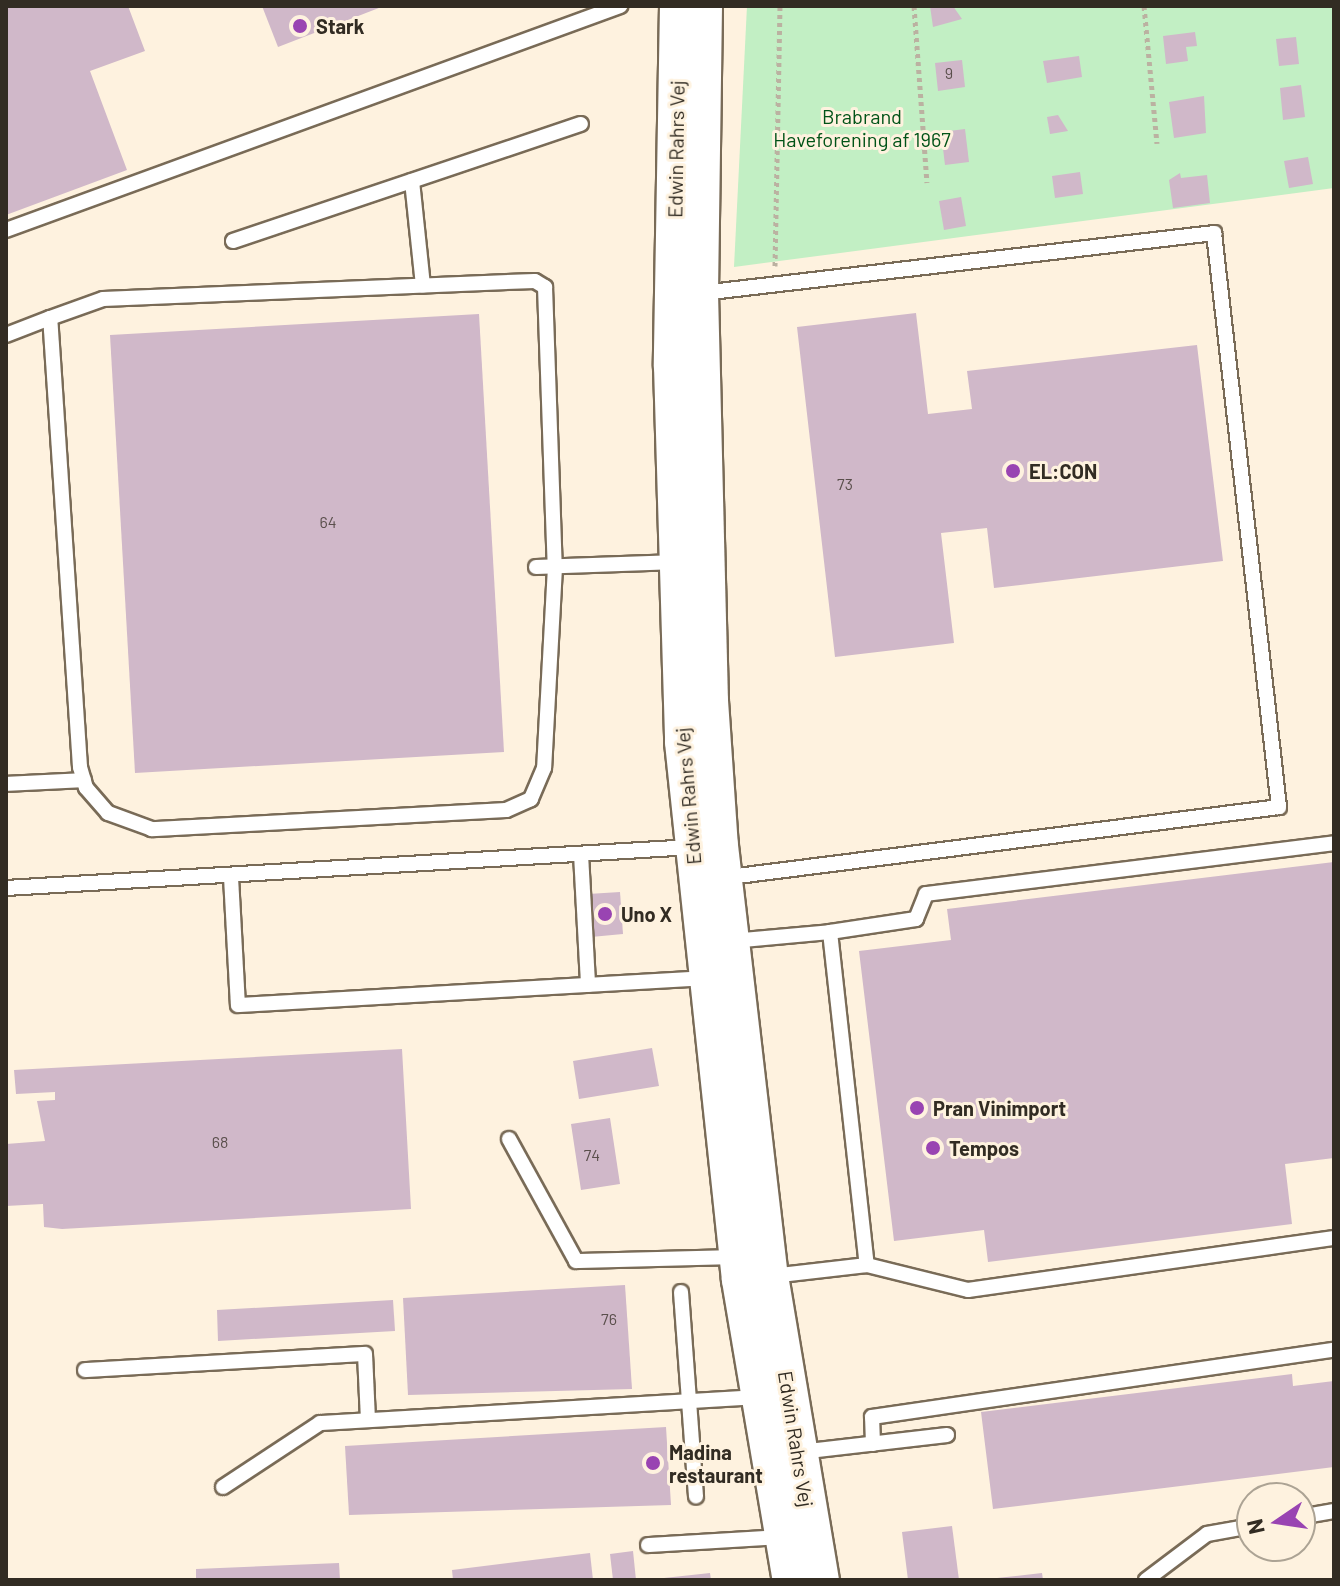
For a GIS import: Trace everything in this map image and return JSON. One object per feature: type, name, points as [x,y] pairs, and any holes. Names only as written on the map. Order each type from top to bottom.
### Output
[{"type":"street","name":"Edwin Rahrs Vej","points":[[678,6],[691,560],[708,863],[754,1267],[797,1536],[791,1580]]},
{"type":"street","name":"Edwin Rahrs Vej","points":[[687,294],[704,6]]},
{"type":"street","name":"Edwin Rahrs Vej","points":[[797,1536],[821,1580]]},
{"type":"lane","points":[[6,230],[620,6]]},
{"type":"lane","points":[[233,241],[581,124]]},
{"type":"lane","points":[[412,181],[423,285]]},
{"type":"lane","points":[[6,888],[581,854],[708,863],[1279,807],[1214,233],[687,294]]},
{"type":"lane","points":[[6,335],[50,318],[103,299],[535,281],[545,287],[555,567],[544,768],[531,799],[506,810],[152,829],[108,813],[84,780],[50,318]]},
{"type":"lane","points":[[536,567],[691,560]]},
{"type":"lane","points":[[6,784],[84,780]]},
{"type":"lane","points":[[231,877],[238,1005],[588,985],[718,960],[830,932],[916,919],[926,894],[1334,843]]},
{"type":"lane","points":[[581,854],[588,985]]},
{"type":"lane","points":[[830,932],[867,1265]]},
{"type":"lane","points":[[509,1139],[576,1261],[754,1267],[867,1265],[968,1290],[1334,1238]]},
{"type":"lane","points":[[681,1292],[696,1496]]},
{"type":"lane","points":[[873,1444],[872,1417],[1334,1350]]},
{"type":"lane","points":[[85,1370],[365,1354],[368,1420]]},
{"type":"lane","points":[[223,1487],[320,1423],[773,1396]]},
{"type":"lane","points":[[783,1454],[947,1435]]},
{"type":"lane","points":[[1146,1580],[1207,1534],[1236,1529]]},
{"type":"lane","points":[[648,1545],[797,1536]]},
{"type":"path","points":[[775,283],[780,6]]},
{"type":"path","points":[[914,6],[927,183]]},
{"type":"path","points":[[1144,6],[1157,143]]},
{"type":"green space","name":"Brabrand Haveforening af 1967","points":[[747,6],[1334,6],[1334,188],[734,267]]},
{"type":"building","points":[[6,6],[128,6],[145,51],[90,71],[127,170],[6,215]]},
{"type":"building","name":"Stark","points":[[262,6],[384,6],[278,47]]},
{"type":"building","points":[[930,6],[953,6],[962,19],[933,27]]},
{"type":"building","points":[[1195,32],[1197,46],[1186,47],[1188,61],[1166,64],[1163,36]]},
{"type":"building","points":[[1296,37],[1299,64],[1279,66],[1276,39]]},
{"type":"building","points":[[1079,56],[1082,77],[1047,83],[1043,61]]},
{"type":"building","points":[[962,60],[965,87],[938,91],[935,63]]},
{"type":"building","points":[[1301,85],[1305,117],[1283,120],[1280,88]]},
{"type":"building","points":[[1204,96],[1206,133],[1174,138],[1169,102]]},
{"type":"building","points":[[1058,115],[1068,131],[1050,134],[1047,117]]},
{"type":"building","points":[[965,129],[969,162],[945,165],[941,132]]},
{"type":"building","points":[[1308,157],[1313,184],[1289,188],[1284,161]]},
{"type":"building","points":[[1080,172],[1083,194],[1055,198],[1052,176]]},
{"type":"building","points":[[1180,173],[1181,178],[1207,175],[1210,203],[1173,208],[1169,180]]},
{"type":"building","points":[[961,197],[966,226],[944,230],[939,201]]},
{"type":"building","name":"EL:CON","points":[[916,313],[928,414],[972,409],[967,371],[1197,345],[1223,561],[994,588],[987,528],[941,533],[954,643],[835,657],[797,327]]},
{"type":"building","points":[[479,314],[504,752],[135,773],[110,335]]},
{"type":"building","points":[[1334,862],[1334,1158],[1285,1164],[1292,1224],[988,1262],[984,1230],[894,1241],[859,951],[951,940],[947,909]]},
{"type":"building","name":"Uno X","points":[[620,892],[623,934],[591,937],[588,894]]},
{"type":"building","points":[[652,1048],[659,1086],[579,1099],[573,1061]]},
{"type":"building","points":[[402,1049],[411,1209],[62,1229],[44,1227],[43,1204],[6,1206],[6,1144],[45,1141],[37,1101],[55,1100],[55,1092],[16,1094],[14,1070]]},
{"type":"building","points":[[610,1118],[620,1184],[581,1190],[571,1124]]},
{"type":"building","points":[[625,1285],[632,1389],[408,1395],[403,1298]]},
{"type":"building","points":[[393,1300],[395,1331],[218,1341],[217,1310]]},
{"type":"building","points":[[1292,1374],[1293,1386],[1334,1381],[1334,1467],[993,1509],[981,1412]]},
{"type":"building","points":[[666,1427],[671,1505],[349,1515],[345,1446]]},
{"type":"building","points":[[952,1526],[959,1580],[908,1580],[902,1532]]},
{"type":"building","points":[[633,1551],[636,1580],[613,1580],[610,1554]]},
{"type":"building","points":[[590,1553],[593,1580],[453,1580],[452,1570]]},
{"type":"building","points":[[339,1563],[340,1580],[196,1580],[196,1569]]},
{"type":"building","points":[[710,1573],[711,1580],[664,1580],[664,1578]]},
{"type":"building","points":[[1042,1573],[1043,1580],[997,1578]]},
{"type":"place","name":"Stark","points":[[300,26]]},
{"type":"place","name":"EL:CON","points":[[1013,471]]},
{"type":"place","name":"Uno X","points":[[605,914]]},
{"type":"place","name":"Pran Vinimport","points":[[917,1108]]},
{"type":"place","name":"Tempos","points":[[933,1148]]},
{"type":"place","name":"Madina restaurant","points":[[653,1463]]}]
